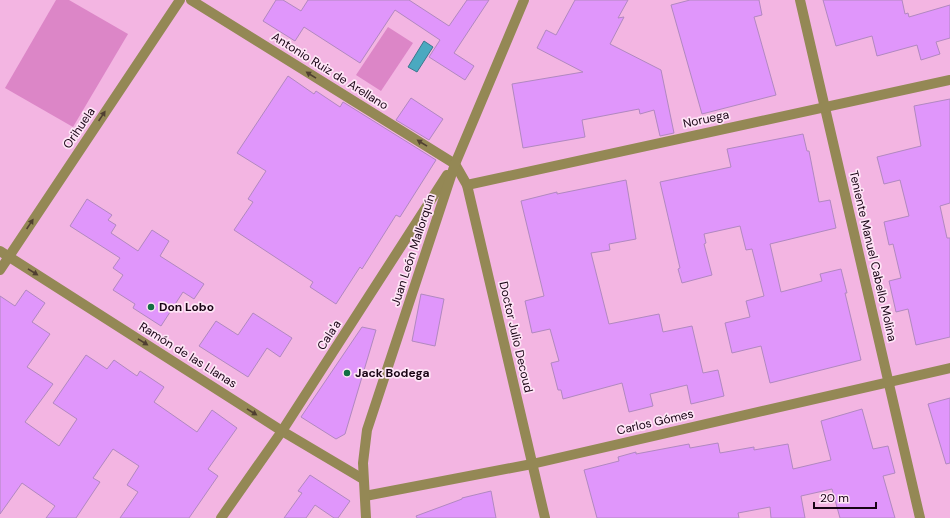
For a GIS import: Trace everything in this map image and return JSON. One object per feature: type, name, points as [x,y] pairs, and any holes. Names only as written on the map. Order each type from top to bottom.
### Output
[{"type":"street","name":"Orihuela","points":[[0,270],[4,254],[180,0]]},
{"type":"street","name":"Antonio Ruiz de Arellano","points":[[191,0],[455,164]]},
{"type":"street","name":"Juan León Mallorquín","points":[[366,518],[363,463],[367,430],[455,164],[524,0]]},
{"type":"street","name":"Teniente Manuel Cabello Molina","points":[[800,0],[920,518]]},
{"type":"street","name":"Noruega","points":[[467,185],[950,80]]},
{"type":"street","name":"Doctor Julio Decoud","points":[[455,164],[467,185],[545,518]]},
{"type":"street","name":"Cala'a","points":[[221,518],[282,431],[455,164]]},
{"type":"street","name":"Ramón de las Llanas","points":[[4,254],[282,431],[363,479]]},
{"type":"street","name":"Carlos Gómes","points":[[364,496],[532,464],[950,368]]},
{"type":"shaded area","points":[[56,0],[69,0],[128,34],[73,127],[5,88]]},
{"type":"shaded area","points":[[388,27],[413,43],[381,91],[356,75]]},
{"type":"water","points":[[424,41],[433,47],[417,72],[408,67]]},
{"type":"building","points":[[276,0],[283,0],[301,11],[308,0],[409,0],[449,26],[467,0],[489,0],[454,53],[474,66],[465,80],[429,57],[440,40],[395,10],[360,63],[304,27],[295,41],[263,21]]},
{"type":"building","points":[[575,0],[628,0],[618,18],[624,17],[610,44],[661,70],[674,133],[660,136],[654,110],[640,114],[639,109],[582,120],[585,137],[523,148],[512,84],[583,72],[537,48],[546,30],[556,35]]},
{"type":"building","points":[[690,0],[759,0],[762,15],[754,17],[776,95],[702,114],[671,5]]},
{"type":"building","points":[[823,0],[902,0],[905,14],[908,13],[909,17],[950,5],[950,38],[936,42],[940,54],[921,60],[917,45],[877,56],[872,36],[836,46]]},
{"type":"building","points":[[288,76],[314,94],[316,91],[340,107],[343,102],[436,160],[400,217],[396,215],[362,269],[360,267],[336,304],[310,287],[313,282],[234,230],[253,202],[248,199],[266,171],[237,153]]},
{"type":"building","points":[[411,98],[443,119],[429,140],[396,120]]},
{"type":"building","points":[[950,99],[950,203],[940,206],[947,238],[950,238],[950,337],[916,345],[908,309],[896,312],[889,281],[901,278],[893,244],[889,245],[884,222],[909,216],[900,180],[884,184],[877,157],[921,146],[914,106]]},
{"type":"building","points":[[803,134],[807,151],[809,151],[819,202],[830,200],[836,228],[770,244],[781,292],[822,281],[820,274],[841,269],[847,293],[845,293],[861,360],[770,383],[761,346],[732,353],[725,323],[750,317],[746,301],[764,296],[752,249],[746,250],[740,226],[704,234],[706,243],[704,244],[712,275],[682,283],[678,269],[680,268],[660,182],[731,167],[727,149]]},
{"type":"building","points":[[626,180],[636,239],[609,244],[610,250],[591,253],[609,324],[659,314],[663,332],[692,326],[703,373],[718,370],[724,396],[691,404],[687,385],[650,394],[653,406],[629,412],[622,383],[563,399],[561,390],[558,390],[551,363],[559,361],[550,329],[532,333],[525,301],[544,296],[521,201],[557,192],[557,194]]},
{"type":"building","points":[[87,199],[112,215],[108,220],[116,225],[111,233],[138,251],[152,230],[169,241],[160,256],[204,284],[194,299],[183,292],[161,326],[133,308],[135,304],[113,290],[123,275],[113,268],[120,258],[70,226]]},
{"type":"building","points":[[26,290],[45,303],[32,322],[50,334],[27,367],[53,384],[25,422],[59,446],[77,419],[53,403],[86,355],[107,369],[114,360],[137,376],[140,371],[164,387],[154,402],[197,432],[212,410],[237,428],[208,469],[218,476],[189,518],[120,518],[138,492],[127,485],[139,466],[113,449],[93,478],[100,482],[76,518],[46,518],[55,506],[22,483],[0,514],[0,296],[15,306]]},
{"type":"building","points":[[421,294],[444,299],[435,346],[412,341]]},
{"type":"building","points":[[253,313],[292,338],[280,357],[267,348],[248,377],[199,346],[216,321],[238,335]]},
{"type":"building","name":"Jack Bodega","points":[[362,327],[376,330],[345,434],[336,439],[301,417]]},
{"type":"building","points":[[950,398],[950,463],[946,464],[928,404]]},
{"type":"building","points":[[862,409],[873,449],[888,446],[895,473],[883,476],[895,518],[840,518],[832,489],[801,496],[805,518],[771,518],[770,507],[738,513],[739,518],[597,518],[584,470],[619,461],[618,457],[636,452],[636,454],[689,444],[690,448],[718,443],[720,453],[754,447],[754,450],[788,444],[793,469],[831,460],[821,421]]},
{"type":"building","points":[[310,475],[350,501],[338,518],[334,518],[315,505],[306,518],[284,518],[302,493],[298,491]]},
{"type":"building","points":[[491,491],[496,518],[417,518],[416,516],[462,498]]},
{"type":"place","name":"Don Lobo","points":[[151,307]]},
{"type":"place","name":"Jack Bodega","points":[[347,373]]}]
